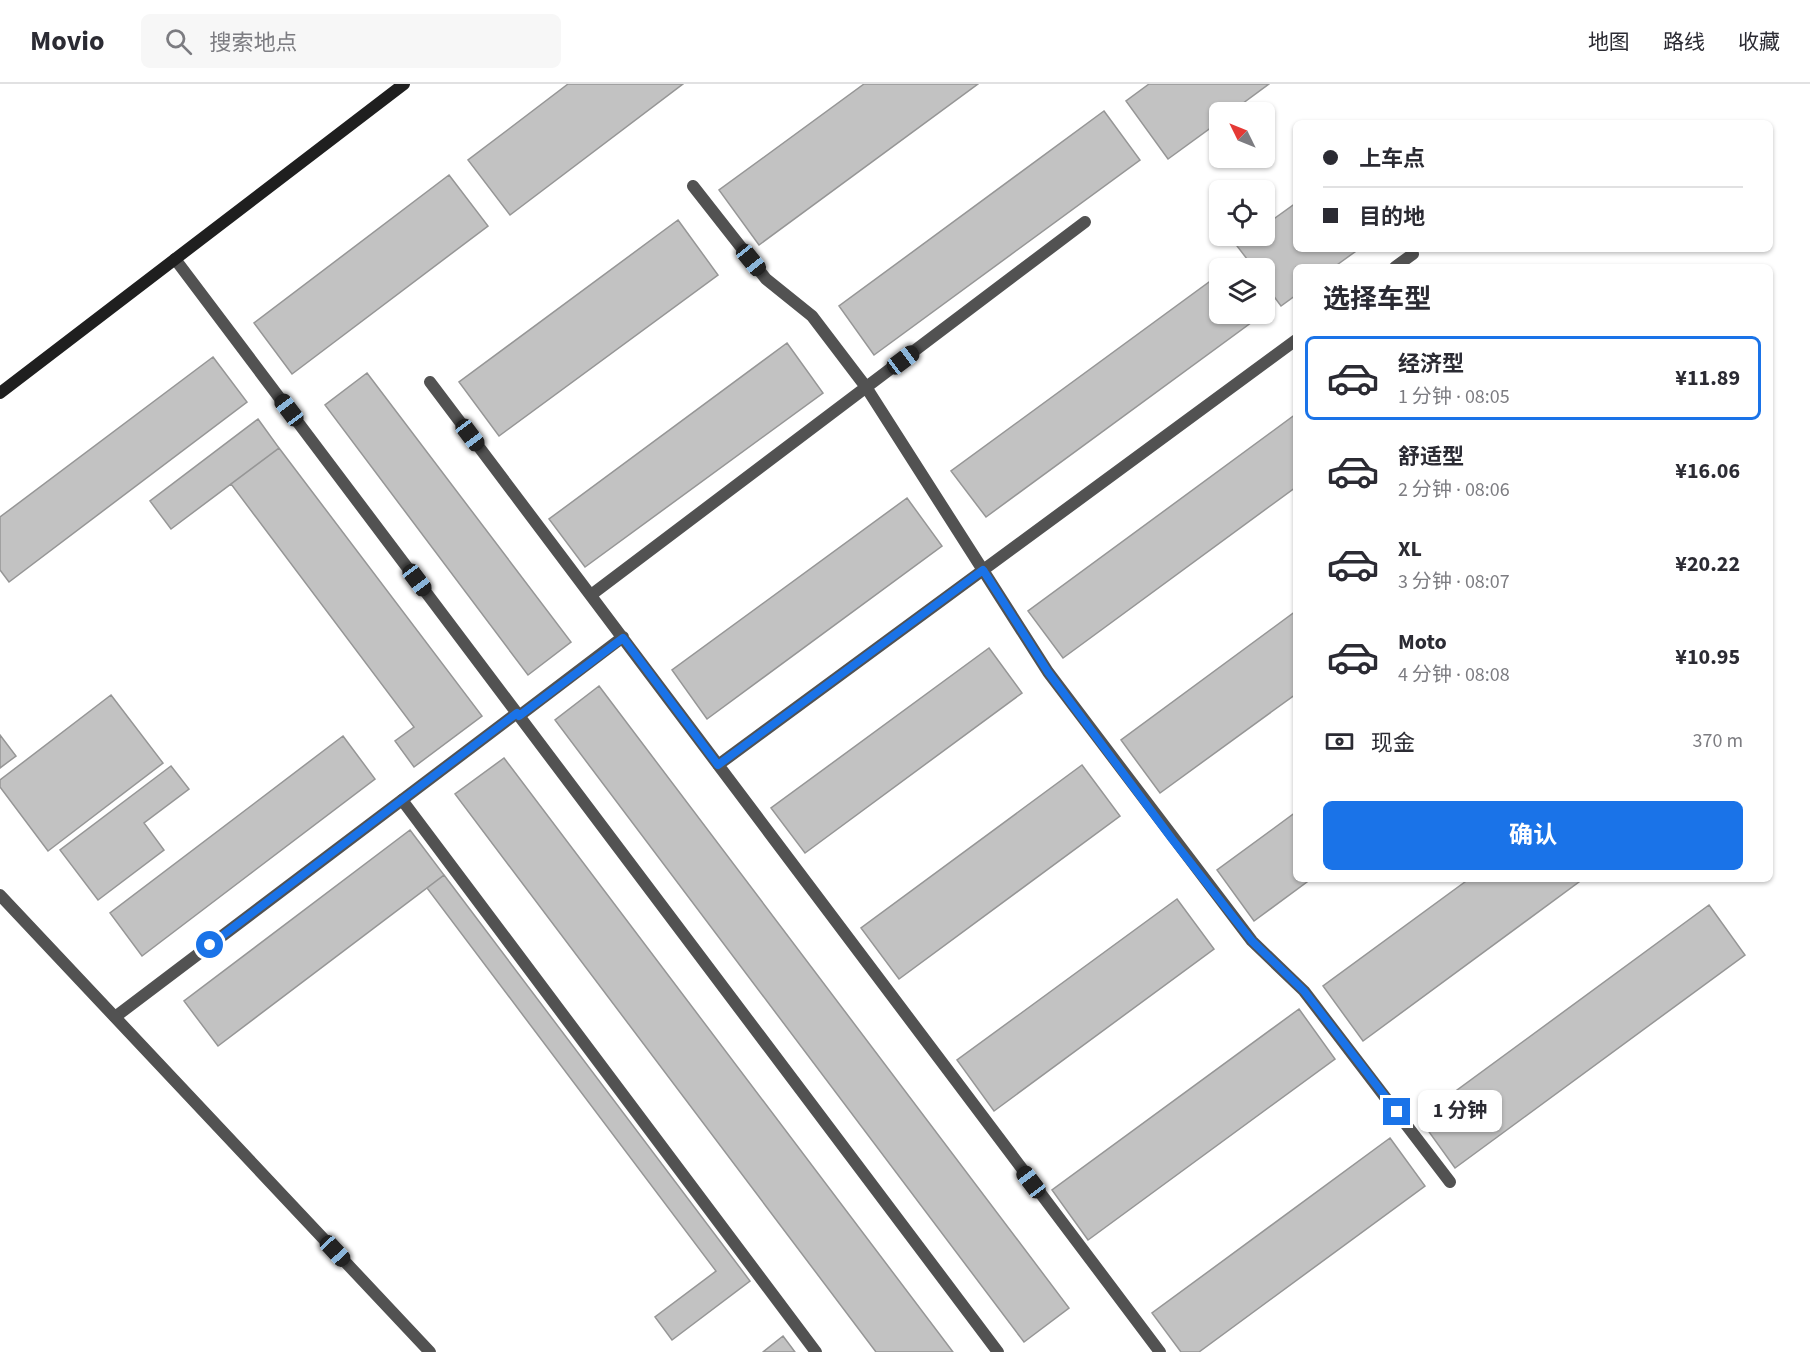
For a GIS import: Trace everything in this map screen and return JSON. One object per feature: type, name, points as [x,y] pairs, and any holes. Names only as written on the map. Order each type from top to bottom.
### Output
[{"type":"main road","points":[[0,393],[404,84]]},
{"type":"street","points":[[693,186],[766,279],[812,316],[866,387],[1048,672],[1172,839],[1252,941],[1304,991],[1450,1182]]},
{"type":"street","points":[[591,595],[1085,222]]},
{"type":"street","points":[[1399,264],[1413,254]]},
{"type":"street","points":[[175,259],[998,1352]]},
{"type":"street","points":[[718,765],[1293,342]]},
{"type":"street","points":[[430,382],[1160,1352]]},
{"type":"street","points":[[115,1017],[402,800],[623,638]]},
{"type":"street","points":[[402,800],[816,1352]]},
{"type":"street","points":[[0,895],[430,1352]]},
{"type":"building","points":[[568,84],[683,84],[510,215],[468,160]]},
{"type":"building","points":[[864,84],[978,84],[759,245],[719,190]]},
{"type":"building","points":[[1149,84],[1269,84],[1245,102],[1209,102],[1209,129],[1168,159],[1126,101]]},
{"type":"building","points":[[1104,111],[1140,160],[874,355],[839,306]]},
{"type":"building","points":[[449,175],[488,226],[292,374],[254,323]]},
{"type":"building","points":[[1293,205],[1293,252],[1355,252],[1338,264],[1293,264],[1293,297],[1281,306],[1275,298],[1275,258],[1246,258],[1237,246],[1275,246],[1275,218]]},
{"type":"building","points":[[678,220],[718,275],[499,436],[459,382]]},
{"type":"building","points":[[1209,282],[1209,324],[1249,324],[986,517],[951,471]]},
{"type":"building","points":[[787,343],[823,393],[585,567],[549,519]]},
{"type":"building","points":[[213,357],[247,402],[9,582],[0,570],[0,517]]},
{"type":"building","points":[[367,373],[571,642],[528,675],[325,405]]},
{"type":"building","points":[[1293,416],[1293,489],[1063,658],[1028,611]]},
{"type":"building","points":[[258,419],[279,448],[171,529],[150,501]]},
{"type":"building","points":[[279,448],[482,716],[414,767],[395,741],[414,727],[231,484]]},
{"type":"building","points":[[907,498],[942,546],[707,719],[672,670]]},
{"type":"building","points":[[1293,613],[1293,696],[1160,793],[1121,740]]},
{"type":"building","points":[[989,648],[1022,693],[805,853],[771,808]]},
{"type":"building","points":[[599,686],[1069,1308],[1024,1342],[555,720]]},
{"type":"building","points":[[111,695],[163,763],[48,851],[0,787],[0,780]]},
{"type":"building","points":[[0,735],[16,756],[0,768]]},
{"type":"building","points":[[343,736],[375,779],[142,956],[110,913]]},
{"type":"building","points":[[504,758],[953,1352],[876,1352],[455,794]]},
{"type":"building","points":[[1082,765],[1120,816],[899,979],[861,928]]},
{"type":"building","points":[[171,766],[189,789],[144,823],[164,850],[98,900],[60,850]]},
{"type":"building","points":[[1293,814],[1293,882],[1307,882],[1254,921],[1217,870]]},
{"type":"building","points":[[410,830],[444,875],[218,1046],[184,1001]]},
{"type":"building","points":[[444,875],[750,1281],[672,1340],[655,1317],[716,1271],[427,888]]},
{"type":"building","points":[[1465,882],[1579,882],[1363,1041],[1323,986]]},
{"type":"building","points":[[1177,899],[1214,949],[994,1111],[957,1060]]},
{"type":"building","points":[[1709,905],[1745,955],[1455,1168],[1419,1118]]},
{"type":"building","points":[[1299,1009],[1335,1059],[1088,1240],[1052,1190]]},
{"type":"building","points":[[1390,1138],[1425,1186],[1199,1352],[1181,1352],[1152,1313]]},
{"type":"building","points":[[783,1336],[795,1352],[763,1352]]},
{"type":"route","points":[[210,945],[517,713],[519,716],[623,638],[718,765],[983,570],[1048,672],[1172,839],[1252,941],[1304,991],[1397,1112]]}]
